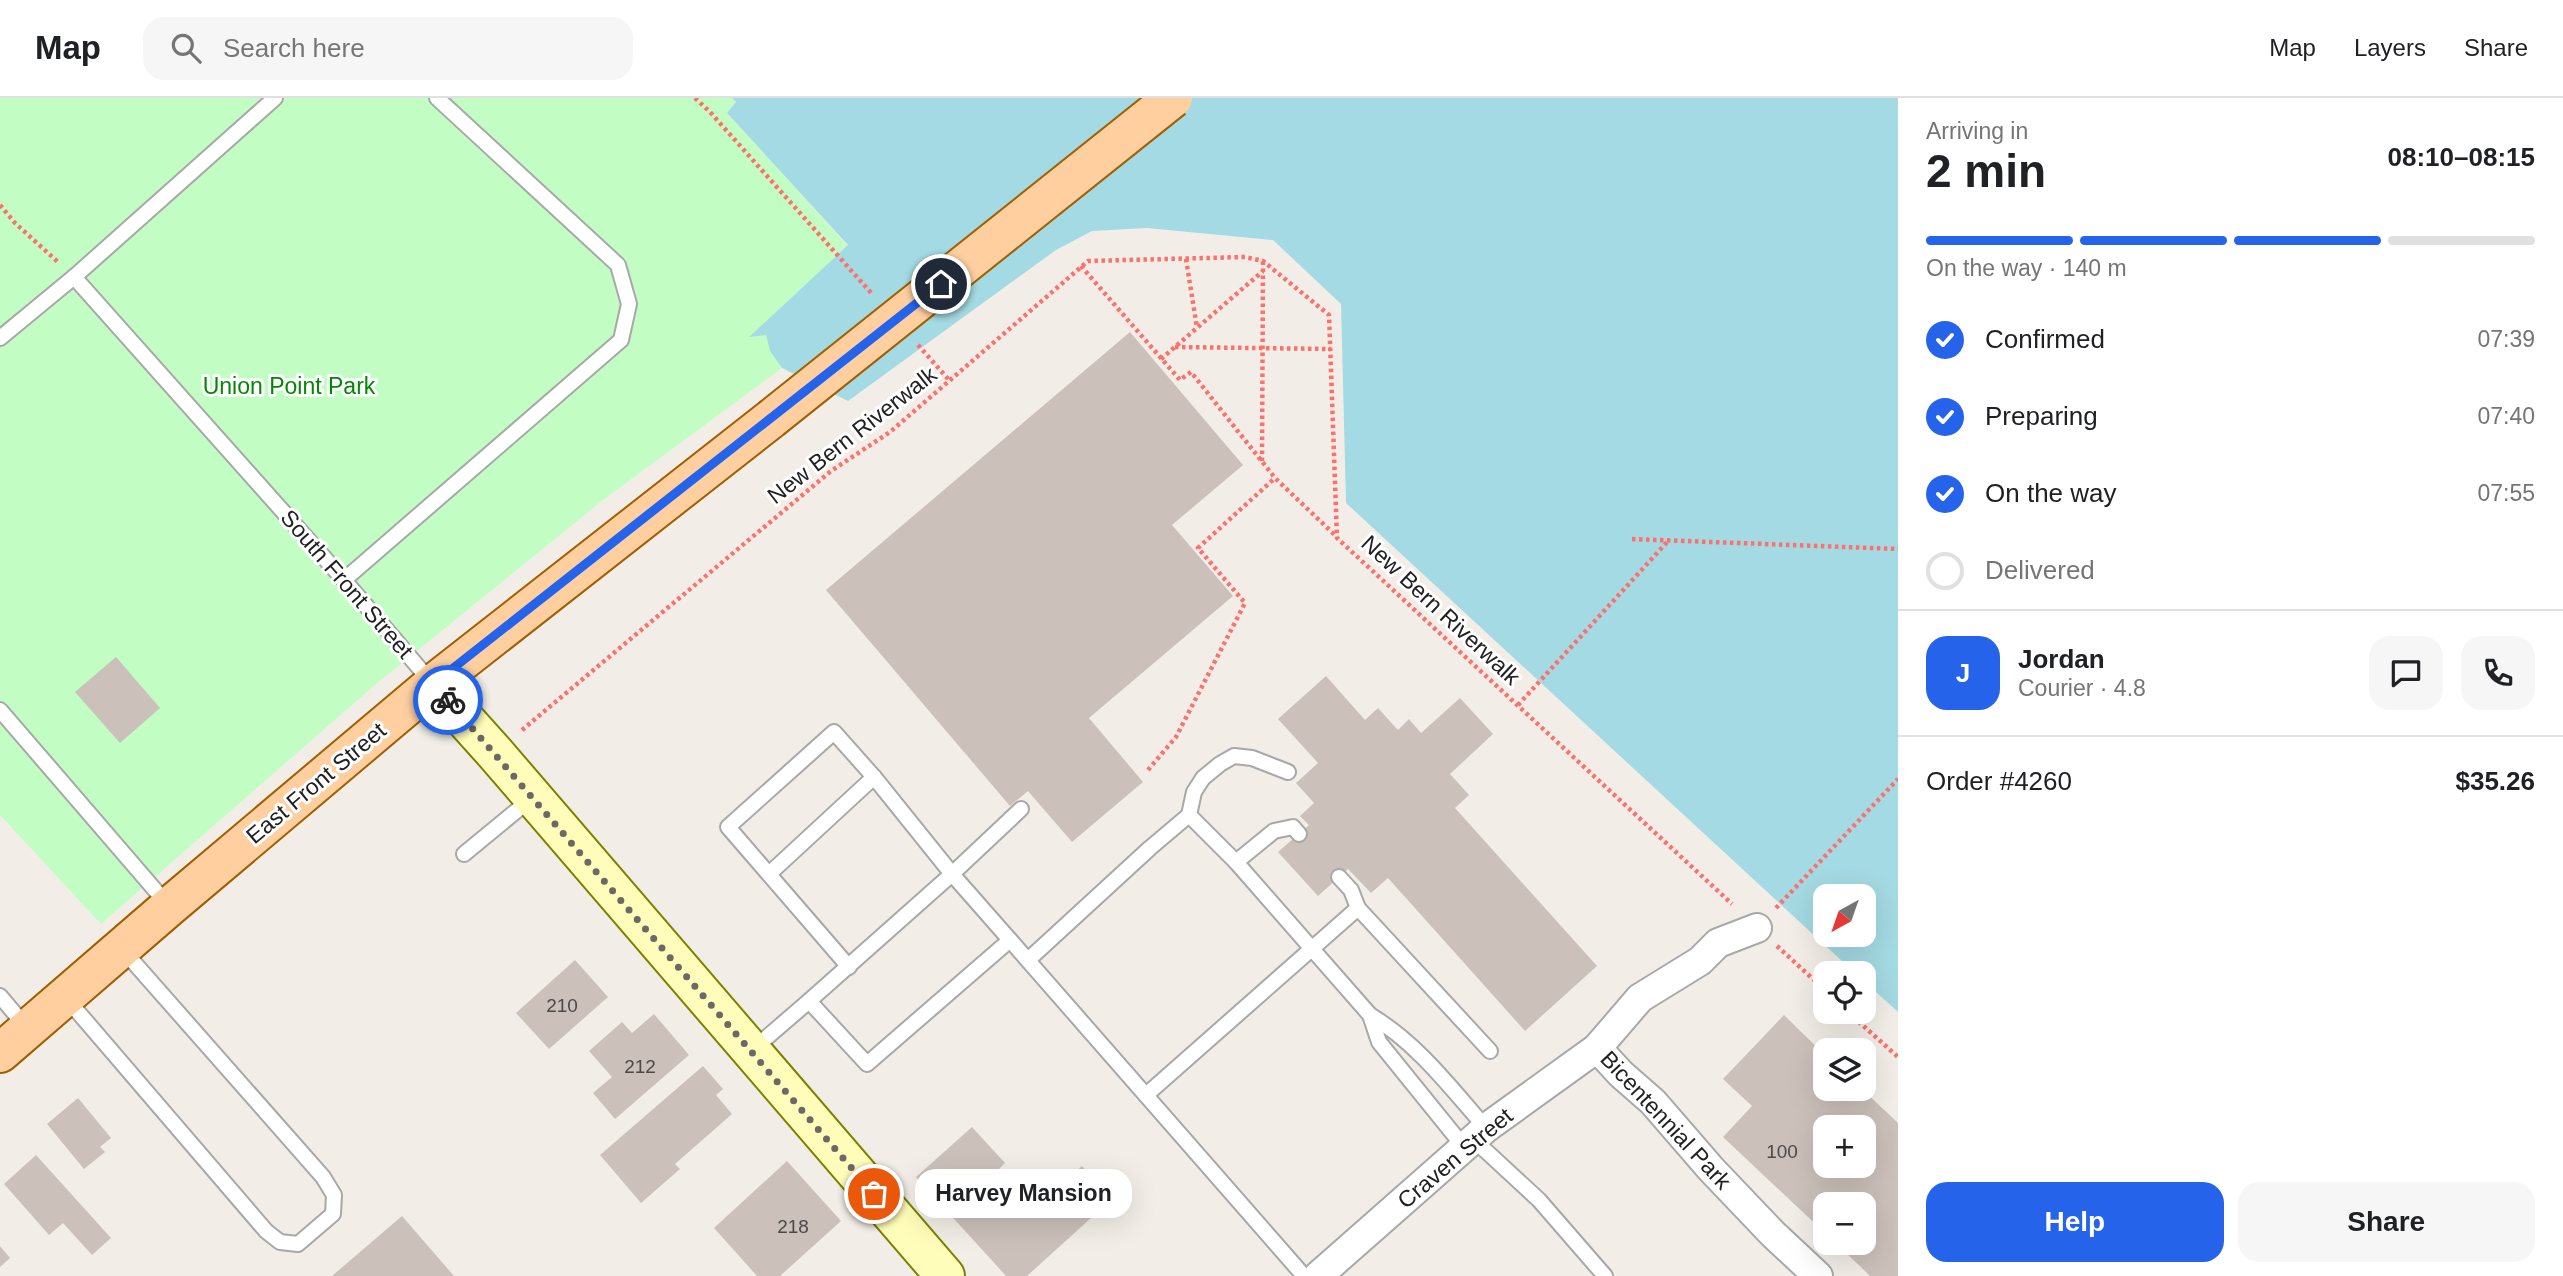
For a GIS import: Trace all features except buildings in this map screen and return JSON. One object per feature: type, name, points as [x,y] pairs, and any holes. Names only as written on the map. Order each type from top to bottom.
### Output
[{"type":"main road","name":"East Front Street","points":[[14,1041],[433,684],[1173,98]]},
{"type":"street","name":"South Front Street","points":[[433,684],[495,752],[945,1276]]},
{"type":"street","name":"Bicentennial Park","points":[[1757,928],[1718,943],[1700,961],[1640,998],[1597,1048],[1621,1074],[1653,1101],[1711,1169],[1773,1234],[1818,1276]]},
{"type":"street","name":"Craven Street","points":[[1318,1276],[1475,1138],[1597,1048]]},
{"type":"lane","points":[[0,338],[74,277],[275,98]]},
{"type":"lane","points":[[344,580],[621,340],[629,304],[618,265],[437,98]]},
{"type":"lane","name":"South Front Street","points":[[74,277],[433,684]]},
{"type":"lane","points":[[0,710],[170,906]]},
{"type":"lane","points":[[849,967],[728,827],[834,732],[1010,940],[1304,1276]]},
{"type":"lane","points":[[1028,960],[1189,815],[1194,792],[1203,778],[1234,756],[1252,758],[1288,772]]},
{"type":"lane","points":[[769,874],[874,777]]},
{"type":"lane","points":[[464,853],[533,797]]},
{"type":"lane","points":[[751,1051],[953,874],[1021,809]]},
{"type":"lane","points":[[1189,815],[1236,862],[1370,1015],[1395,1030],[1420,1054],[1475,1138]]},
{"type":"lane","points":[[1236,862],[1274,831],[1293,827],[1299,834]]},
{"type":"lane","points":[[1339,877],[1351,890],[1357,908],[1490,1051]]},
{"type":"lane","points":[[1146,1095],[1357,908]]},
{"type":"lane","points":[[809,1001],[867,1064],[1010,940]]},
{"type":"lane","points":[[65,997],[266,1231],[280,1242],[298,1244],[332,1214],[334,1195],[323,1177],[121,948]]},
{"type":"lane","points":[[0,996],[14,1041]]},
{"type":"lane","points":[[1370,1015],[1379,1041],[1539,1200],[1605,1276]]},
{"type":"path","points":[[695,98],[836,254]]},
{"type":"path","points":[[0,205],[15,223],[74,277]]},
{"type":"path","points":[[1262,462],[1263,261],[1245,257],[1088,261],[1082,266],[1180,380],[1191,372],[1262,462],[1275,478],[1337,538]]},
{"type":"path","points":[[1186,259],[1197,328]]},
{"type":"path","name":"New Bern Riverwalk","points":[[1263,261],[1329,315],[1337,538],[1813,979]]},
{"type":"path","name":"New Bern Riverwalk","points":[[495,752],[831,471],[891,432],[1082,266]]},
{"type":"path","points":[[1161,359],[1264,271]]},
{"type":"path","points":[[1175,347],[1331,349]]},
{"type":"path","points":[[1147,770],[1176,737],[1245,603],[1198,548],[1275,478]]},
{"type":"path","points":[[1632,539],[1898,549]]},
{"type":"path","points":[[1518,705],[1669,540]]},
{"type":"path","points":[[1777,907],[1898,779]]},
{"type":"path","points":[[1861,1024],[1898,1057]]},
{"type":"green space","name":"Union Point Park","points":[[0,98],[732,98],[736,102],[727,113],[848,246],[750,336],[766,334],[770,351],[782,368],[603,500],[376,684],[101,924],[0,815]]},
{"type":"water","points":[[732,98],[1898,98],[1898,1012],[1876,992],[1876,961],[1842,961],[1827,947],[1876,947],[1876,884],[1813,884],[1813,934],[1346,503],[1341,304],[1273,240],[1147,228],[1092,231],[1056,250],[848,401],[782,368],[770,351],[766,335],[749,337],[848,245],[727,113],[736,102]]},
{"type":"way so far","points":[[448,700],[874,1194]]},
{"type":"place","name":"Harvey Mansion","points":[[874,1194]]},
{"type":"route","points":[[448,700],[433,684],[941,284]]}]
